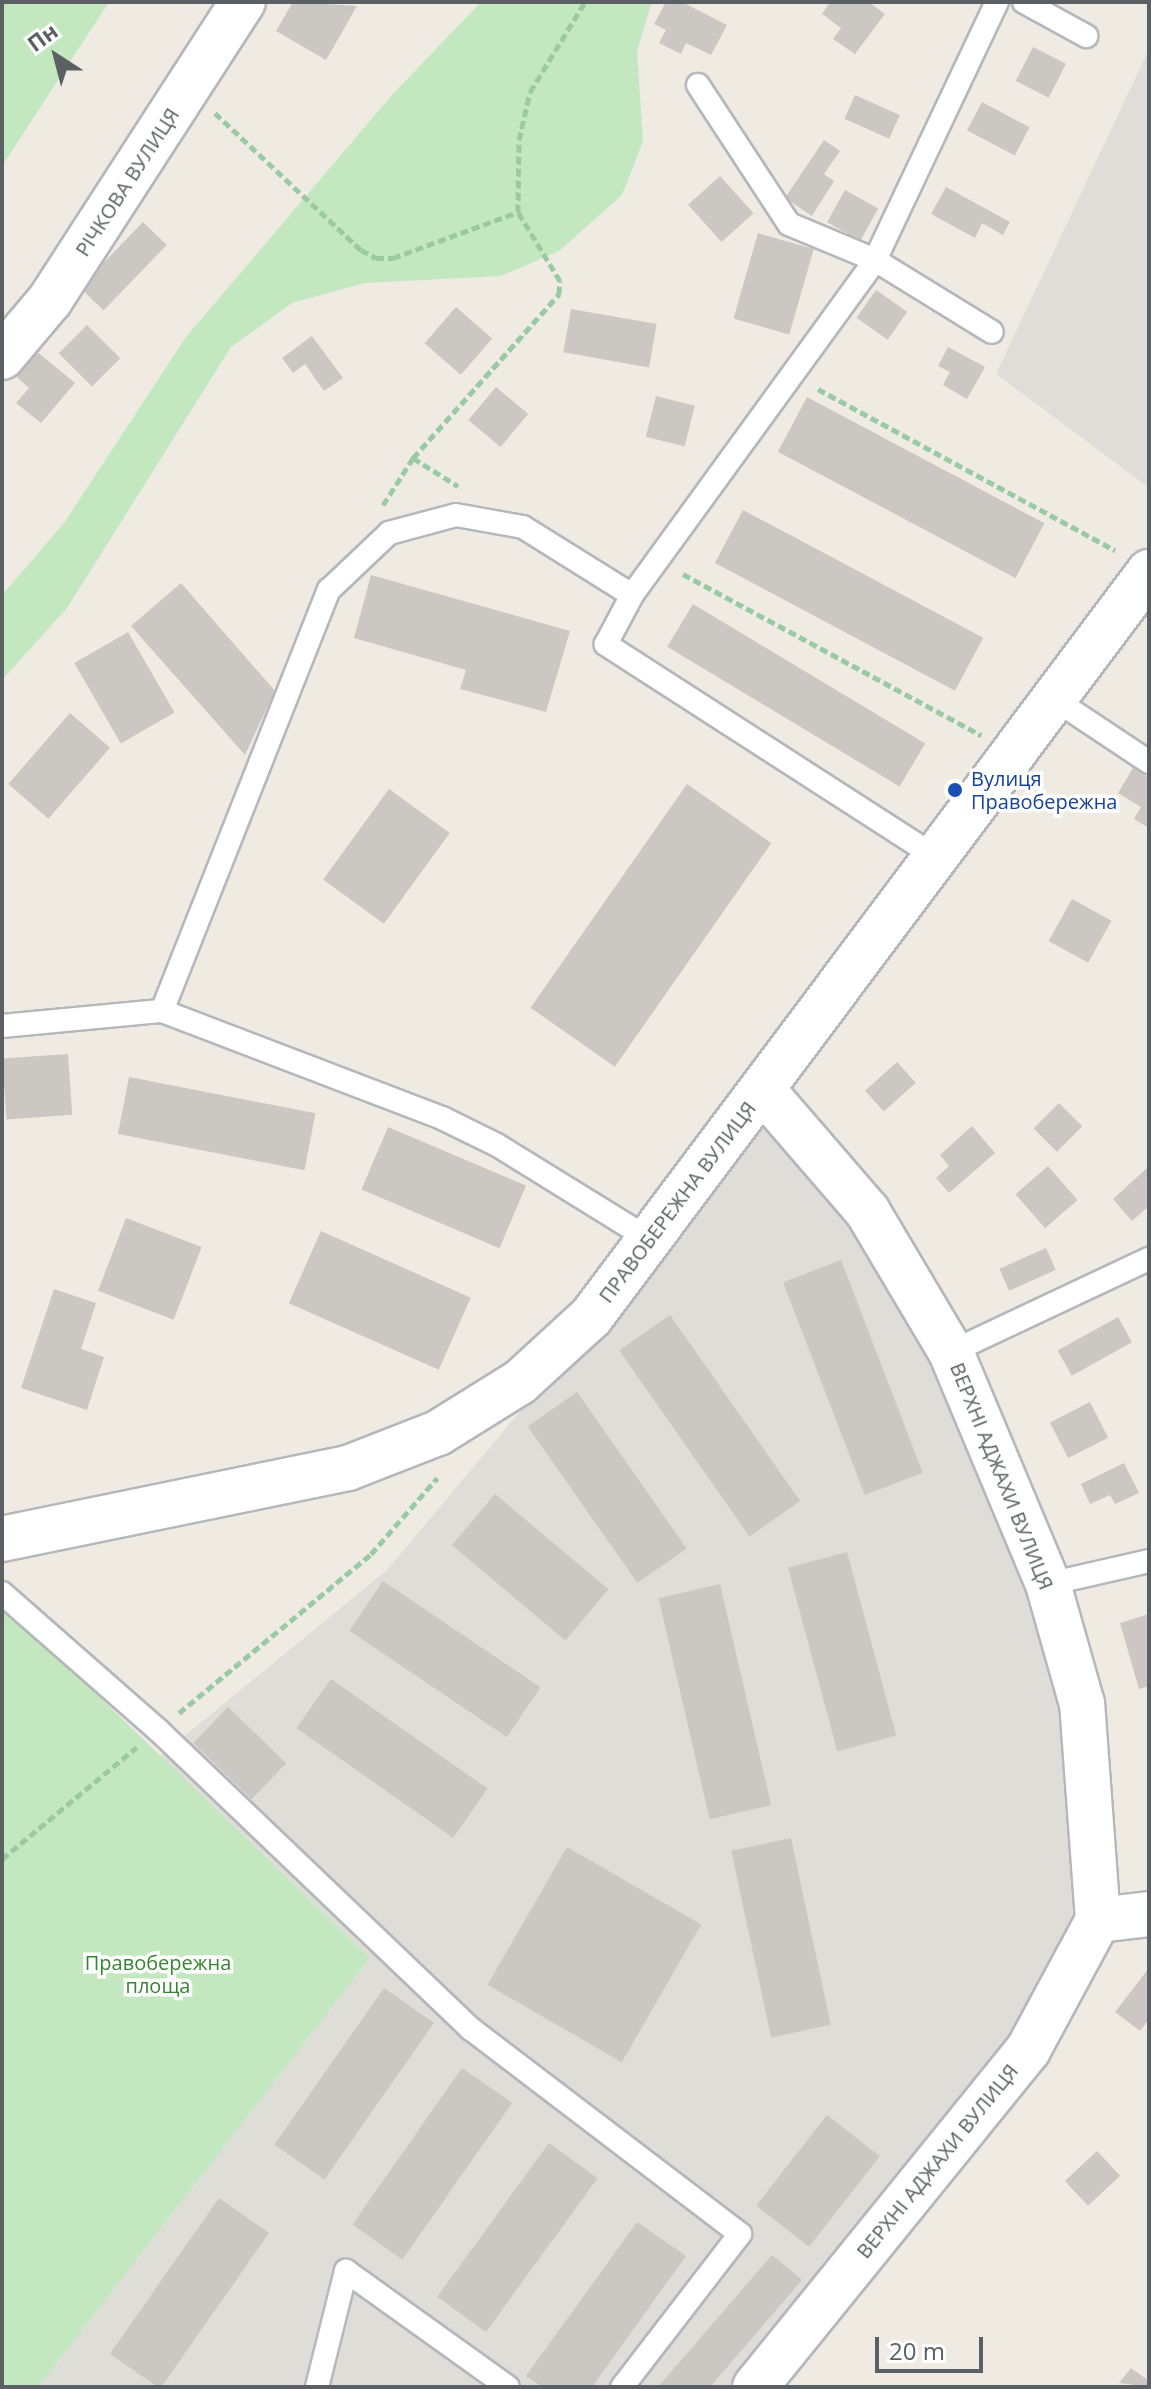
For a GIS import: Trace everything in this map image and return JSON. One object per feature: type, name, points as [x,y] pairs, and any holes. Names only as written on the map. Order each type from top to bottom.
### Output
[{"type":"street","name":"РІЧКОВА ВУЛИЦЯ","points":[[2,357],[50,300],[243,2]]},
{"type":"street","name":"ПРАВОБЕРЕЖНА ВУЛИЦЯ","points":[[2,1539],[348,1468],[438,1433],[520,1382],[581,1326],[649,1239],[1054,699],[1138,564]]},
{"type":"street","name":"ВЕРХНІ АДЖАХИ ВУЛИЦЯ","points":[[755,2387],[1028,2050],[1098,1920],[1082,1704],[1048,1584],[951,1352],[868,1212],[762,1089]]},
{"type":"street","points":[[1098,1920],[1149,1914]]},
{"type":"lane","points":[[936,857],[606,644],[632,595],[875,260],[997,2]]},
{"type":"lane","points":[[1024,2],[1086,36]]},
{"type":"lane","points":[[698,85],[789,224],[875,260],[992,332]]},
{"type":"lane","points":[[162,1011],[329,590],[389,533],[456,515],[523,527],[632,595]]},
{"type":"lane","points":[[1054,699],[1149,762]]},
{"type":"lane","points":[[2,1026],[162,1011],[442,1118],[497,1145],[649,1239]]},
{"type":"lane","points":[[951,1352],[1149,1259]]},
{"type":"lane","points":[[1048,1584],[1149,1561]]},
{"type":"lane","points":[[2,1593],[158,1730],[471,2029],[740,2234],[622,2387]]},
{"type":"lane","points":[[317,2387],[346,2271],[508,2387]]},
{"type":"path","points":[[380,511],[413,458],[559,294],[560,281],[518,212],[519,140],[530,92],[585,2]]},
{"type":"path","points":[[188,87],[361,250],[376,258],[393,258],[518,212]]},
{"type":"path","points":[[792,375],[1138,564]]},
{"type":"path","points":[[658,560],[1013,753]]},
{"type":"path","points":[[2,1859],[371,1554],[441,1474]]},
{"type":"shaded area","points":[[1149,49],[1149,486],[1148,487],[996,374]]},
{"type":"shaded area","points":[[764,1121],[853,1223],[934,1360],[1030,1590],[1063,1708],[1079,1916],[1012,2040],[731,2387],[38,2387],[370,1958],[160,1756],[387,1570]]},
{"type":"green space","points":[[2,2],[109,2],[2,166]]},
{"type":"green space","points":[[481,2],[652,2],[637,51],[643,141],[622,195],[559,251],[501,276],[364,283],[292,303],[231,347],[67,608],[2,680],[2,595],[64,523],[186,337],[392,95]]},
{"type":"green space","name":"Правобережна площа","points":[[2,1603],[370,1958],[38,2387],[2,2387]]},
{"type":"building","points":[[293,2],[357,6],[326,60],[276,31]]},
{"type":"building","points":[[666,2],[682,2],[727,25],[711,55],[686,43],[681,54],[659,43],[666,30],[654,24]]},
{"type":"building","points":[[830,2],[869,2],[885,14],[855,54],[833,39],[841,28],[822,14]]},
{"type":"building","points":[[1033,47],[1066,64],[1049,98],[1016,81]]},
{"type":"building","points":[[855,95],[900,115],[889,139],[844,119]]},
{"type":"building","points":[[982,102],[1030,127],[1015,156],[967,130]]},
{"type":"building","points":[[824,140],[840,151],[824,174],[834,181],[812,216],[785,198]]},
{"type":"building","points":[[720,176],[753,213],[722,242],[688,205]]},
{"type":"building","points":[[946,187],[1010,222],[1003,235],[982,223],[975,238],[931,214]]},
{"type":"building","points":[[845,190],[878,208],[860,241],[827,222]]},
{"type":"building","points":[[143,222],[167,245],[104,310],[80,287]]},
{"type":"building","points":[[758,233],[814,249],[789,335],[733,319]]},
{"type":"building","points":[[876,290],[907,312],[888,340],[856,318]]},
{"type":"building","points":[[456,307],[492,338],[461,375],[425,343]]},
{"type":"building","points":[[571,309],[657,324],[649,367],[563,352]]},
{"type":"building","points":[[87,325],[120,358],[92,387],[59,353]]},
{"type":"building","points":[[312,336],[343,378],[324,391],[305,364],[293,373],[282,358]]},
{"type":"building","points":[[948,347],[985,367],[967,399],[943,385],[950,372],[938,366]]},
{"type":"building","points":[[35,350],[75,383],[41,423],[16,403],[29,388],[14,374]]},
{"type":"building","points":[[496,387],[528,414],[501,447],[468,420]]},
{"type":"building","points":[[656,396],[695,406],[685,446],[646,437]]},
{"type":"building","points":[[807,397],[1045,523],[1015,578],[778,452]]},
{"type":"building","points":[[743,510],[983,638],[955,691],[715,563]]},
{"type":"building","points":[[371,575],[570,631],[546,712],[460,689],[466,670],[354,638]]},
{"type":"building","points":[[181,583],[275,691],[245,755],[131,626]]},
{"type":"building","points":[[693,604],[925,744],[900,786],[667,647]]},
{"type":"building","points":[[128,632],[174,713],[121,744],[74,663]]},
{"type":"building","points":[[70,713],[110,748],[48,819],[8,784]]},
{"type":"building","points":[[1133,768],[1149,778],[1149,828],[1134,819],[1141,807],[1118,793]]},
{"type":"building","points":[[687,784],[771,843],[615,1067],[530,1008]]},
{"type":"building","points":[[389,789],[450,833],[384,924],[323,880]]},
{"type":"building","points":[[1072,899],[1111,921],[1088,963],[1049,941]]},
{"type":"building","points":[[68,1054],[72,1115],[6,1119],[2,1059]]},
{"type":"building","points":[[897,1062],[916,1083],[884,1112],[865,1091]]},
{"type":"building","points":[[129,1077],[316,1113],[304,1170],[118,1134]]},
{"type":"building","points":[[1059,1103],[1082,1126],[1057,1152],[1034,1128]]},
{"type":"building","points":[[972,1126],[995,1153],[949,1193],[936,1178],[949,1166],[940,1155]]},
{"type":"building","points":[[388,1127],[526,1186],[500,1248],[361,1190]]},
{"type":"building","points":[[1048,1166],[1078,1200],[1045,1228],[1016,1194]]},
{"type":"building","points":[[1147,1168],[1149,1206],[1132,1221],[1113,1199]]},
{"type":"building","points":[[126,1218],[202,1247],[174,1320],[98,1291]]},
{"type":"building","points":[[321,1231],[471,1298],[439,1370],[289,1303]]},
{"type":"building","points":[[1046,1248],[1056,1270],[1009,1291],[999,1269]]},
{"type":"building","points":[[841,1260],[923,1473],[865,1495],[783,1282]]},
{"type":"building","points":[[54,1289],[96,1303],[81,1349],[104,1357],[87,1410],[21,1388]]},
{"type":"building","points":[[670,1315],[800,1501],[749,1537],[619,1351]]},
{"type":"building","points":[[1118,1317],[1132,1342],[1072,1376],[1058,1350]]},
{"type":"building","points":[[577,1392],[687,1548],[637,1583],[528,1426]]},
{"type":"building","points":[[1090,1402],[1108,1438],[1068,1458],[1050,1422]]},
{"type":"building","points":[[1124,1463],[1139,1493],[1115,1504],[1110,1495],[1090,1504],[1081,1484]]},
{"type":"building","points":[[495,1494],[608,1589],[565,1640],[452,1545]]},
{"type":"building","points":[[847,1552],[896,1736],[837,1751],[788,1568]]},
{"type":"building","points":[[383,1581],[541,1687],[507,1737],[349,1631]]},
{"type":"building","points":[[720,1584],[771,1805],[710,1819],[659,1598]]},
{"type":"building","points":[[1149,1614],[1149,1686],[1139,1689],[1120,1623]]},
{"type":"building","points":[[331,1679],[487,1789],[453,1838],[297,1728]]},
{"type":"building","points":[[228,1707],[286,1763],[252,1799],[193,1743]]},
{"type":"building","points":[[791,1838],[831,2025],[771,2038],[731,1851]]},
{"type":"building","points":[[567,1847],[701,1924],[622,2062],[488,1985]]},
{"type":"building","points":[[1149,1968],[1149,2019],[1140,2031],[1115,2012]]},
{"type":"building","points":[[384,1988],[434,2023],[324,2179],[274,2144]]},
{"type":"building","points":[[462,2068],[512,2103],[402,2259],[352,2224]]},
{"type":"building","points":[[827,2115],[880,2156],[809,2247],[756,2206]]},
{"type":"building","points":[[549,2143],[598,2178],[486,2332],[437,2297]]},
{"type":"building","points":[[1097,2151],[1120,2176],[1088,2206],[1065,2181]]},
{"type":"building","points":[[219,2198],[269,2233],[161,2387],[110,2354]]},
{"type":"building","points":[[637,2222],[686,2256],[592,2387],[542,2387],[526,2376]]},
{"type":"building","points":[[772,2255],[802,2280],[710,2387],[658,2387]]},
{"type":"building","points":[[1131,2368],[1149,2381],[1149,2387],[1119,2383]]},
{"type":"place","name":"Вулиця Правобережна","points":[[955,790]]}]
